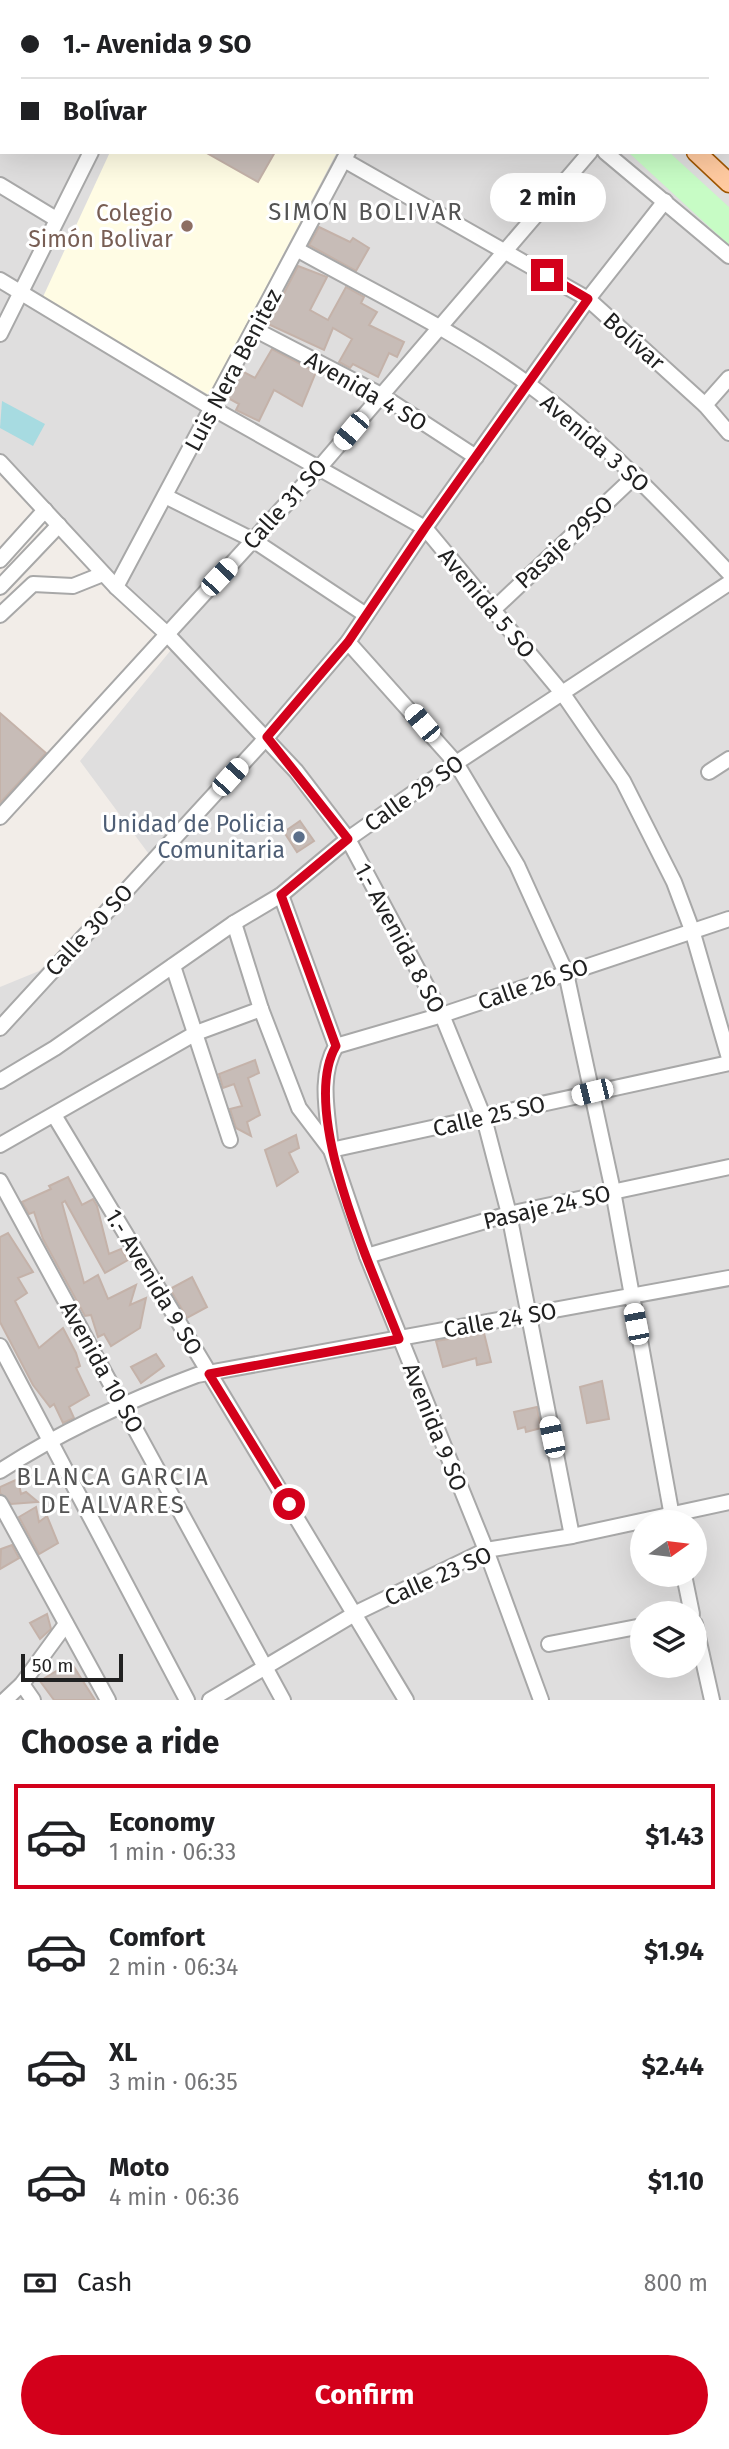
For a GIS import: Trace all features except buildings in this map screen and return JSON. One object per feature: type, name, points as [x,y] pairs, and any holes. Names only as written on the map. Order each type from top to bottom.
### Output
[{"type":"main road","points":[[698,154],[729,183]]},
{"type":"street","points":[[0,334],[90,154]]},
{"type":"street","name":"Calle 31 SO","points":[[0,817],[320,467],[588,154]]},
{"type":"street","points":[[607,154],[729,256]]},
{"type":"street","name":"Bolívar","points":[[346,156],[588,299],[705,405],[729,433]]},
{"type":"street","name":"Luis Nera Benitez","points":[[116,587],[346,156]]},
{"type":"street","points":[[0,185],[56,219]]},
{"type":"street","name":"Calle 30 SO","points":[[0,1028],[267,737],[348,642],[425,528],[588,299],[665,201]]},
{"type":"street","name":"Avenida 3 SO","points":[[298,250],[438,327],[528,384],[636,475],[729,573]]},
{"type":"street","name":"Avenida 5 SO","points":[[0,281],[212,408],[425,528],[563,694],[623,781],[674,883],[692,930],[729,1058]]},
{"type":"street","name":"Avenida 4 SO","points":[[254,329],[382,396],[476,457]]},
{"type":"street","points":[[705,405],[729,378]]},
{"type":"street","name":"1.- Avenida 8 SO","points":[[0,462],[103,574],[166,633],[267,737],[348,839],[442,1016],[484,1118],[509,1214],[572,1536]]},
{"type":"street","name":"Pasaje 29SO","points":[[493,610],[636,475]]},
{"type":"street","points":[[165,496],[253,540],[366,615]]},
{"type":"street","points":[[45,510],[0,559],[33,583],[73,586],[103,574]]},
{"type":"street","points":[[0,587],[58,525]]},
{"type":"street","points":[[0,615],[33,583]]},
{"type":"street","name":"Calle 29 SO","points":[[0,1082],[55,1048],[234,923],[281,895],[348,839],[456,762],[729,583]]},
{"type":"street","points":[[348,642],[456,762],[517,865],[566,973],[613,1191],[671,1510]]},
{"type":"street","points":[[709,772],[729,760]]},
{"type":"street","points":[[281,895],[336,1046],[328,1060],[325,1074],[331,1150]]},
{"type":"street","name":"Calle 26 SO","points":[[336,1046],[442,1016],[729,919]]},
{"type":"street","name":"Avenida 9 SO","points":[[234,923],[261,1009],[299,1108],[331,1150],[367,1256],[486,1550],[541,1700]]},
{"type":"street","points":[[173,966],[230,1140]]},
{"type":"street","points":[[0,1145],[196,1033],[261,1009]]},
{"type":"street","name":"Calle 25 SO","points":[[331,1150],[729,1063]]},
{"type":"street","name":"1.- Avenida 9 SO","points":[[54,1115],[406,1700]]},
{"type":"street","name":"Pasaje 24 SO","points":[[367,1256],[509,1214],[729,1167]]},
{"type":"street","name":"Avenida 10 SO","points":[[0,1181],[283,1700]]},
{"type":"street","name":"Calle 24 SO","points":[[0,1471],[48,1440],[122,1403],[209,1374],[729,1278]]},
{"type":"street","points":[[0,1346],[187,1700]]},
{"type":"street","name":"Calle 23 SO","points":[[700,1510],[729,1502]]},
{"type":"street","points":[[0,1503],[108,1700]]},
{"type":"street","name":"Calle 23 SO","points":[[210,1700],[356,1613],[486,1550],[630,1526]]},
{"type":"street","points":[[5,1700],[22,1684],[66,1624]]},
{"type":"street","points":[[549,1644],[630,1628]]},
{"type":"street","points":[[707,1678],[712,1700]]},
{"type":"street","points":[[22,1684],[33,1700]]},
{"type":"shaded area","points":[[0,154],[729,154],[729,1700],[0,1700],[0,987],[39,971],[154,861],[80,761],[180,639],[0,457]]},
{"type":"shaded area","name":"Colegio Simón Bolivar","points":[[109,154],[336,154],[209,395],[42,299]]},
{"type":"green space","points":[[630,154],[671,154],[729,207],[729,245]]},
{"type":"water","points":[[2,401],[45,424],[33,446],[0,428]]},
{"type":"place","name":"Colegio Simón Bolivar","points":[[187,226]]},
{"type":"place","name":"Unidad de Policia Comunitaria","points":[[299,837]]},
{"type":"district","name":"SIMON BOLIVAR","points":[[366,212]]},
{"type":"district","name":"BLANCA GARCIA DE ALVARES","points":[[113,1491]]},
{"type":"route","points":[[289,1504],[209,1374],[399,1339],[331,1150],[325,1074],[328,1060],[336,1046],[281,895],[348,839],[267,737],[348,642],[425,528],[588,299],[547,275]]}]
